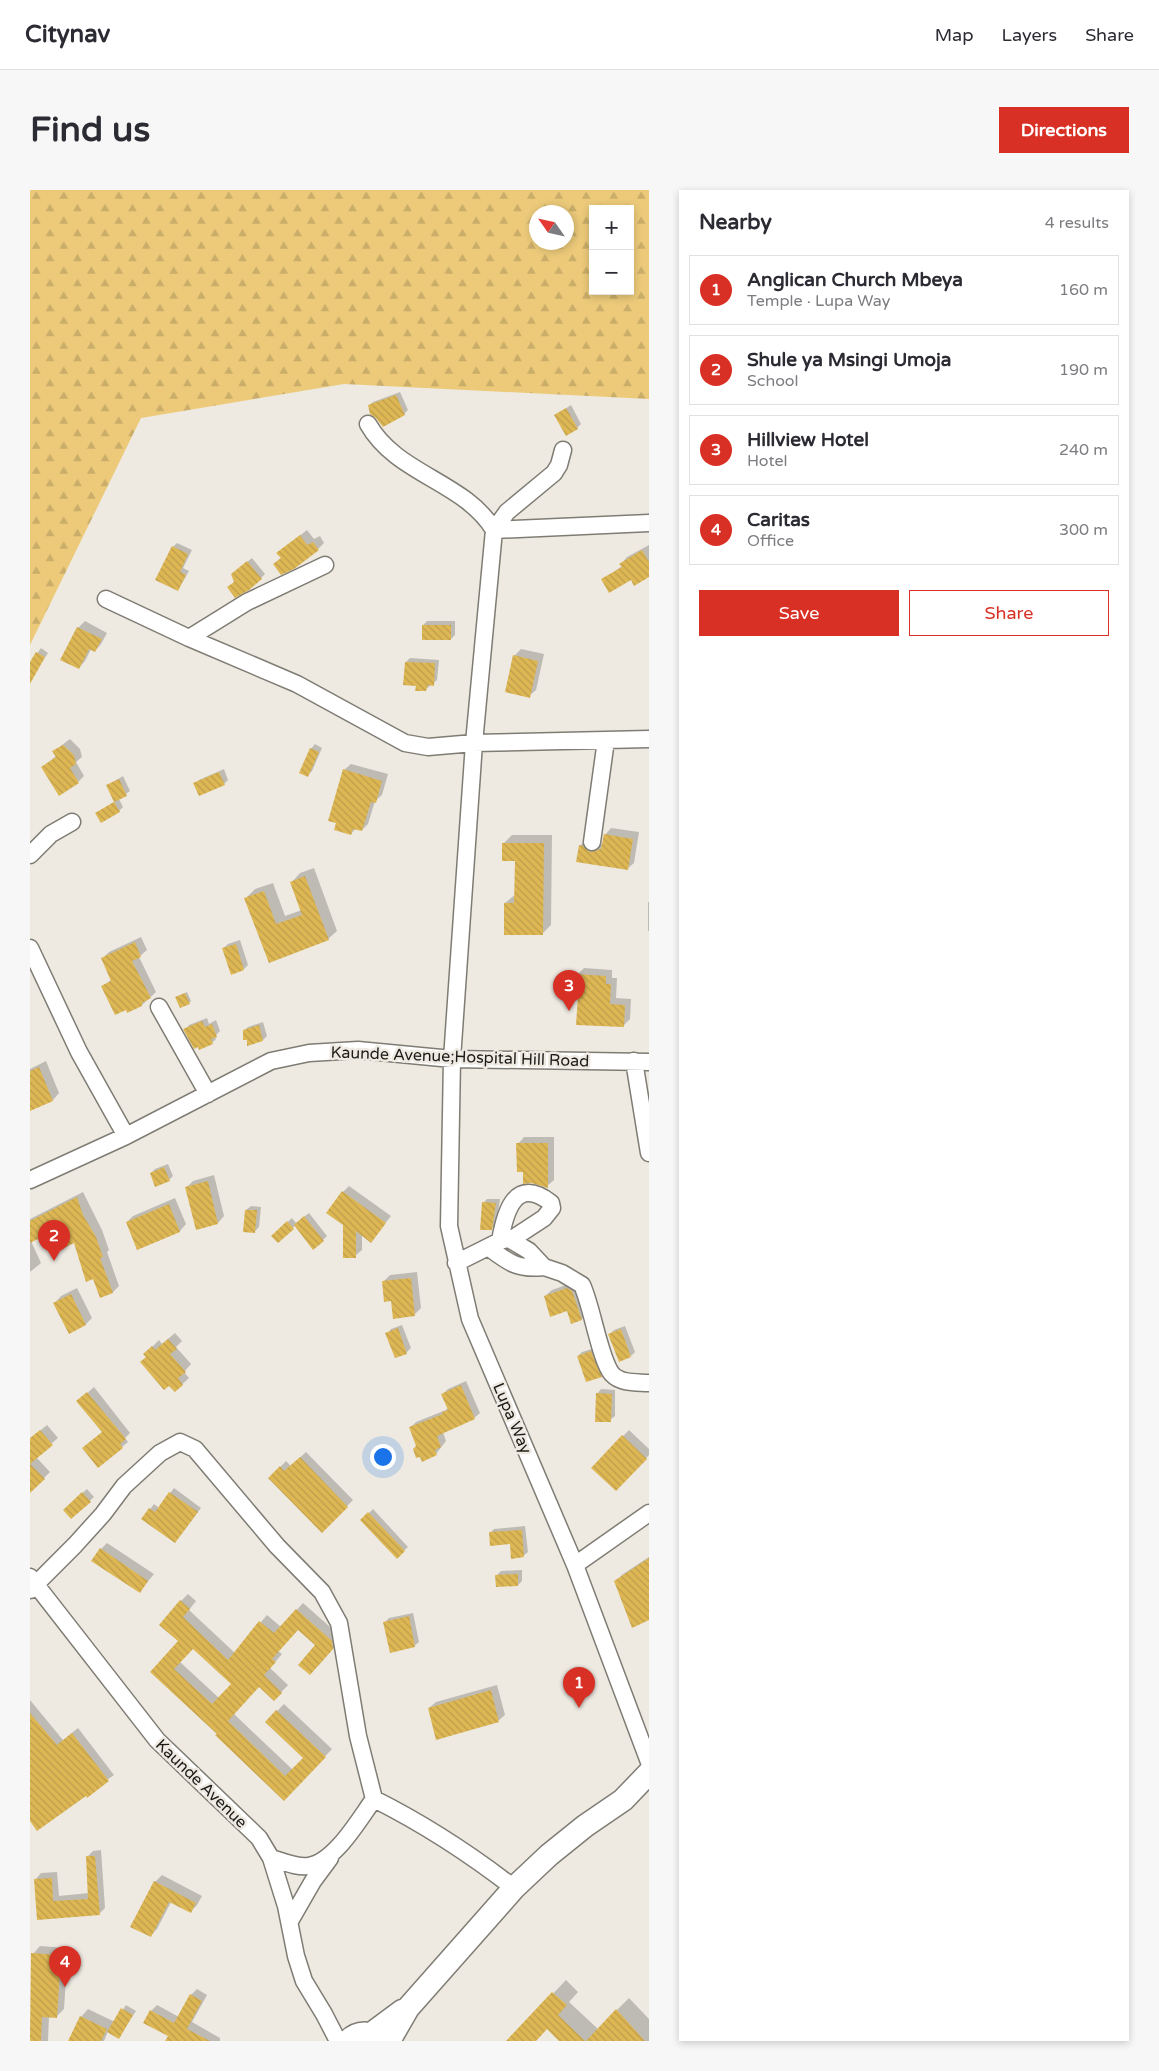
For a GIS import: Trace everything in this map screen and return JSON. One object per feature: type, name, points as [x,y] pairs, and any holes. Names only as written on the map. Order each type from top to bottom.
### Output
[{"type":"main road","points":[[364,2039],[408,2008],[514,1888],[549,1855],[622,1800],[649,1773]]},
{"type":"street","points":[[368,424],[376,437],[390,452],[408,466],[461,496],[478,509],[494,530]]},
{"type":"street","points":[[494,530],[507,512],[554,472],[560,464],[563,450]]},
{"type":"street","points":[[494,530],[649,523]]},
{"type":"street","name":"Lupa Way","points":[[494,530],[474,742],[452,1059],[449,1226],[470,1319],[575,1565],[649,1762]]},
{"type":"street","points":[[189,638],[247,602],[325,565]]},
{"type":"street","points":[[106,599],[189,638],[296,684],[405,743],[428,747],[474,742],[649,739]]},
{"type":"street","points":[[592,842],[606,740]]},
{"type":"street","points":[[30,855],[50,834],[72,822]]},
{"type":"street","points":[[30,948],[79,1052],[126,1136]]},
{"type":"street","points":[[159,1007],[208,1094]]},
{"type":"street","name":"Kaunde Avenue;Hospital Hill Road","points":[[30,1180],[126,1136],[271,1061],[286,1056],[358,1050],[452,1059],[642,1061]]},
{"type":"street","points":[[642,1061],[649,1154]]},
{"type":"street","points":[[499,1242],[517,1267],[529,1269],[544,1267],[562,1273],[582,1285],[604,1357],[612,1374],[623,1380],[649,1383]]},
{"type":"street","points":[[456,1262],[499,1242],[529,1252],[544,1267]]},
{"type":"street","points":[[32,1584],[103,1514],[124,1486],[160,1453],[180,1442],[195,1449],[277,1546],[322,1592],[331,1606],[339,1623],[358,1736],[374,1799],[413,1819],[484,1864],[514,1888]]},
{"type":"street","points":[[575,1565],[649,1512]]},
{"type":"street","name":"Kaunde Avenue","points":[[32,1584],[157,1740],[259,1838],[271,1858],[290,1922],[296,1956],[304,1981],[324,2014],[344,2032],[364,2039]]},
{"type":"street","points":[[290,1922],[320,1870],[374,1799]]},
{"type":"street","points":[[271,1858],[302,1866],[310,1866],[335,1851]]},
{"type":"green space","points":[[30,190],[649,190],[649,399],[344,384],[141,418],[30,645]]},
{"type":"building","points":[[396,395],[405,415],[383,427],[370,414],[368,405]]},
{"type":"building","points":[[566,408],[578,429],[566,436],[554,415]]},
{"type":"building","points":[[300,535],[307,545],[313,542],[319,550],[294,569],[281,575],[273,564],[281,558],[276,553]]},
{"type":"building","points":[[172,546],[188,554],[180,572],[186,575],[178,591],[155,580]]},
{"type":"building","points":[[642,550],[649,562],[649,577],[634,586],[631,580],[609,593],[601,579],[622,567],[619,564]]},
{"type":"building","points":[[247,561],[262,579],[249,590],[235,598],[227,587],[234,582],[231,574]]},
{"type":"building","points":[[422,625],[451,625],[451,640],[422,640]]},
{"type":"building","points":[[77,627],[102,639],[95,652],[89,649],[79,669],[60,660]]},
{"type":"building","points":[[36,652],[45,657],[30,684],[30,662]]},
{"type":"building","points":[[513,655],[538,661],[530,698],[505,692]]},
{"type":"building","points":[[405,662],[435,663],[434,686],[428,685],[426,691],[415,691],[416,686],[403,685]]},
{"type":"building","points":[[63,745],[74,755],[76,764],[70,768],[79,783],[59,796],[41,767],[56,757],[52,751]]},
{"type":"building","points":[[310,748],[319,752],[308,777],[299,773]]},
{"type":"building","points":[[343,769],[382,781],[376,803],[371,802],[362,831],[353,829],[351,835],[334,830],[336,823],[328,821]]},
{"type":"building","points":[[219,772],[225,785],[199,796],[193,783]]},
{"type":"building","points":[[119,779],[127,796],[114,802],[106,785]]},
{"type":"building","points":[[114,802],[120,812],[101,823],[95,813]]},
{"type":"building","points":[[604,834],[633,839],[628,870],[576,862],[579,845],[590,852],[601,849]]},
{"type":"building","points":[[502,843],[544,843],[543,935],[504,935],[504,903],[514,903],[515,861],[502,861]]},
{"type":"building","points":[[305,876],[329,940],[269,963],[244,898],[264,891],[276,924],[302,915],[290,882]]},
{"type":"building","points":[[135,942],[141,957],[132,961],[151,998],[142,1003],[142,1006],[127,1013],[126,1010],[115,1015],[101,986],[111,981],[101,958]]},
{"type":"building","points":[[236,944],[244,970],[231,975],[222,948]]},
{"type":"building","points":[[576,974],[606,976],[606,984],[611,984],[610,1004],[625,1005],[624,1027],[576,1025],[578,996],[574,995]]},
{"type":"building","points":[[185,993],[190,1004],[180,1008],[175,997]]},
{"type":"building","points":[[202,1021],[205,1027],[212,1024],[217,1037],[211,1039],[213,1044],[199,1050],[198,1047],[194,1049],[183,1029]]},
{"type":"building","points":[[259,1025],[263,1041],[247,1046],[247,1040],[243,1040],[243,1030]]},
{"type":"building","points":[[39,1067],[53,1101],[30,1111],[30,1071]]},
{"type":"building","points":[[516,1143],[548,1143],[548,1188],[531,1183],[523,1184],[523,1172],[517,1172]]},
{"type":"building","points":[[164,1167],[170,1181],[155,1187],[150,1173]]},
{"type":"building","points":[[208,1181],[218,1224],[196,1230],[185,1187]]},
{"type":"building","points":[[342,1191],[386,1223],[371,1243],[356,1231],[356,1258],[343,1258],[343,1225],[326,1213]]},
{"type":"building","points":[[77,1197],[83,1215],[96,1237],[103,1257],[100,1258],[113,1293],[100,1298],[93,1279],[86,1282],[74,1243],[56,1252],[48,1234],[30,1243],[30,1221]]},
{"type":"building","points":[[482,1202],[496,1203],[492,1230],[480,1230]]},
{"type":"building","points":[[169,1204],[180,1232],[137,1250],[126,1222]]},
{"type":"building","points":[[245,1210],[257,1210],[255,1233],[243,1232]]},
{"type":"building","points":[[304,1216],[324,1241],[313,1250],[294,1225]]},
{"type":"building","points":[[287,1221],[294,1229],[278,1243],[271,1236]]},
{"type":"building","points":[[411,1278],[415,1316],[393,1319],[391,1301],[384,1302],[382,1281]]},
{"type":"building","points":[[567,1288],[572,1291],[582,1320],[571,1324],[567,1311],[550,1317],[544,1296]]},
{"type":"building","points":[[71,1294],[86,1325],[69,1334],[53,1303]]},
{"type":"building","points":[[398,1328],[407,1354],[395,1358],[385,1333]]},
{"type":"building","points":[[621,1329],[631,1357],[619,1362],[608,1334]]},
{"type":"building","points":[[168,1339],[177,1349],[170,1354],[186,1372],[178,1378],[183,1385],[175,1392],[169,1386],[164,1390],[140,1362],[146,1357],[143,1354],[152,1346],[155,1350]]},
{"type":"building","points":[[591,1351],[602,1377],[586,1382],[577,1356]]},
{"type":"building","points":[[461,1385],[475,1419],[437,1436],[441,1447],[435,1450],[437,1455],[422,1462],[420,1457],[416,1458],[413,1449],[416,1446],[409,1427],[443,1414],[442,1412],[448,1410],[441,1394]]},
{"type":"building","points":[[87,1392],[126,1439],[120,1444],[123,1448],[98,1468],[82,1448],[102,1432],[76,1401]]},
{"type":"building","points":[[596,1393],[612,1394],[611,1422],[595,1422]]},
{"type":"building","points":[[40,1430],[53,1445],[30,1464],[30,1438]]},
{"type":"building","points":[[622,1435],[647,1459],[616,1491],[591,1468]]},
{"type":"building","points":[[300,1457],[348,1507],[322,1533],[268,1478],[280,1466],[284,1471]]},
{"type":"building","points":[[30,1464],[45,1479],[30,1493]]},
{"type":"building","points":[[82,1492],[91,1502],[71,1519],[63,1510]]},
{"type":"building","points":[[169,1492],[198,1512],[175,1543],[141,1519],[149,1508],[155,1512]]},
{"type":"building","points":[[368,1512],[405,1551],[397,1559],[360,1520]]},
{"type":"building","points":[[522,1530],[524,1557],[511,1559],[510,1544],[490,1546],[489,1532]]},
{"type":"building","points":[[100,1548],[148,1581],[140,1593],[91,1561]]},
{"type":"building","points":[[649,1558],[649,1620],[632,1628],[614,1581]]},
{"type":"building","points":[[518,1574],[518,1586],[496,1587],[495,1575]]},
{"type":"building","points":[[180,1600],[190,1609],[183,1617],[228,1660],[259,1621],[274,1633],[296,1609],[332,1641],[333,1649],[310,1675],[298,1665],[315,1645],[298,1630],[272,1659],[276,1662],[264,1675],[282,1693],[274,1701],[259,1687],[228,1721],[285,1776],[303,1758],[265,1722],[276,1710],[326,1757],[284,1801],[215,1735],[217,1734],[150,1672],[178,1641],[159,1625]],"holes":[[[193,1649],[231,1684],[212,1704],[174,1669]]]},
{"type":"building","points":[[409,1616],[415,1647],[390,1653],[383,1622]]},
{"type":"building","points":[[491,1690],[499,1722],[436,1740],[428,1708]]},
{"type":"building","points":[[30,1713],[57,1745],[72,1733],[109,1781],[37,1831],[30,1821]]},
{"type":"building","points":[[86,1856],[95,1856],[100,1915],[37,1920],[34,1879],[52,1878],[53,1901],[88,1899]]},
{"type":"building","points":[[154,1881],[196,1903],[191,1913],[169,1902],[151,1937],[130,1927]]},
{"type":"building","points":[[31,1953],[61,1955],[57,2018],[42,2017],[41,2041],[30,2041]]},
{"type":"building","points":[[552,1992],[567,2005],[558,2015],[585,2041],[559,2041],[547,2029],[536,2041],[506,2041]]},
{"type":"building","points":[[190,1994],[202,2001],[187,2029],[210,2041],[165,2041],[168,2036],[143,2023],[150,2010],[174,2023]]},
{"type":"building","points":[[121,2008],[133,2015],[119,2039],[107,2032]]},
{"type":"building","points":[[616,2009],[645,2041],[586,2041]]},
{"type":"building","points":[[80,2016],[107,2029],[101,2041],[68,2041]]},
{"type":"place","name":"Hillview Hotel","points":[[569,1011]]},
{"type":"place","name":"Shule ya Msingi Umoja","points":[[54,1261]]},
{"type":"place","name":"Anglican Church Mbeya","points":[[579,1708]]},
{"type":"place","name":"Caritas","points":[[65,1987]]}]
